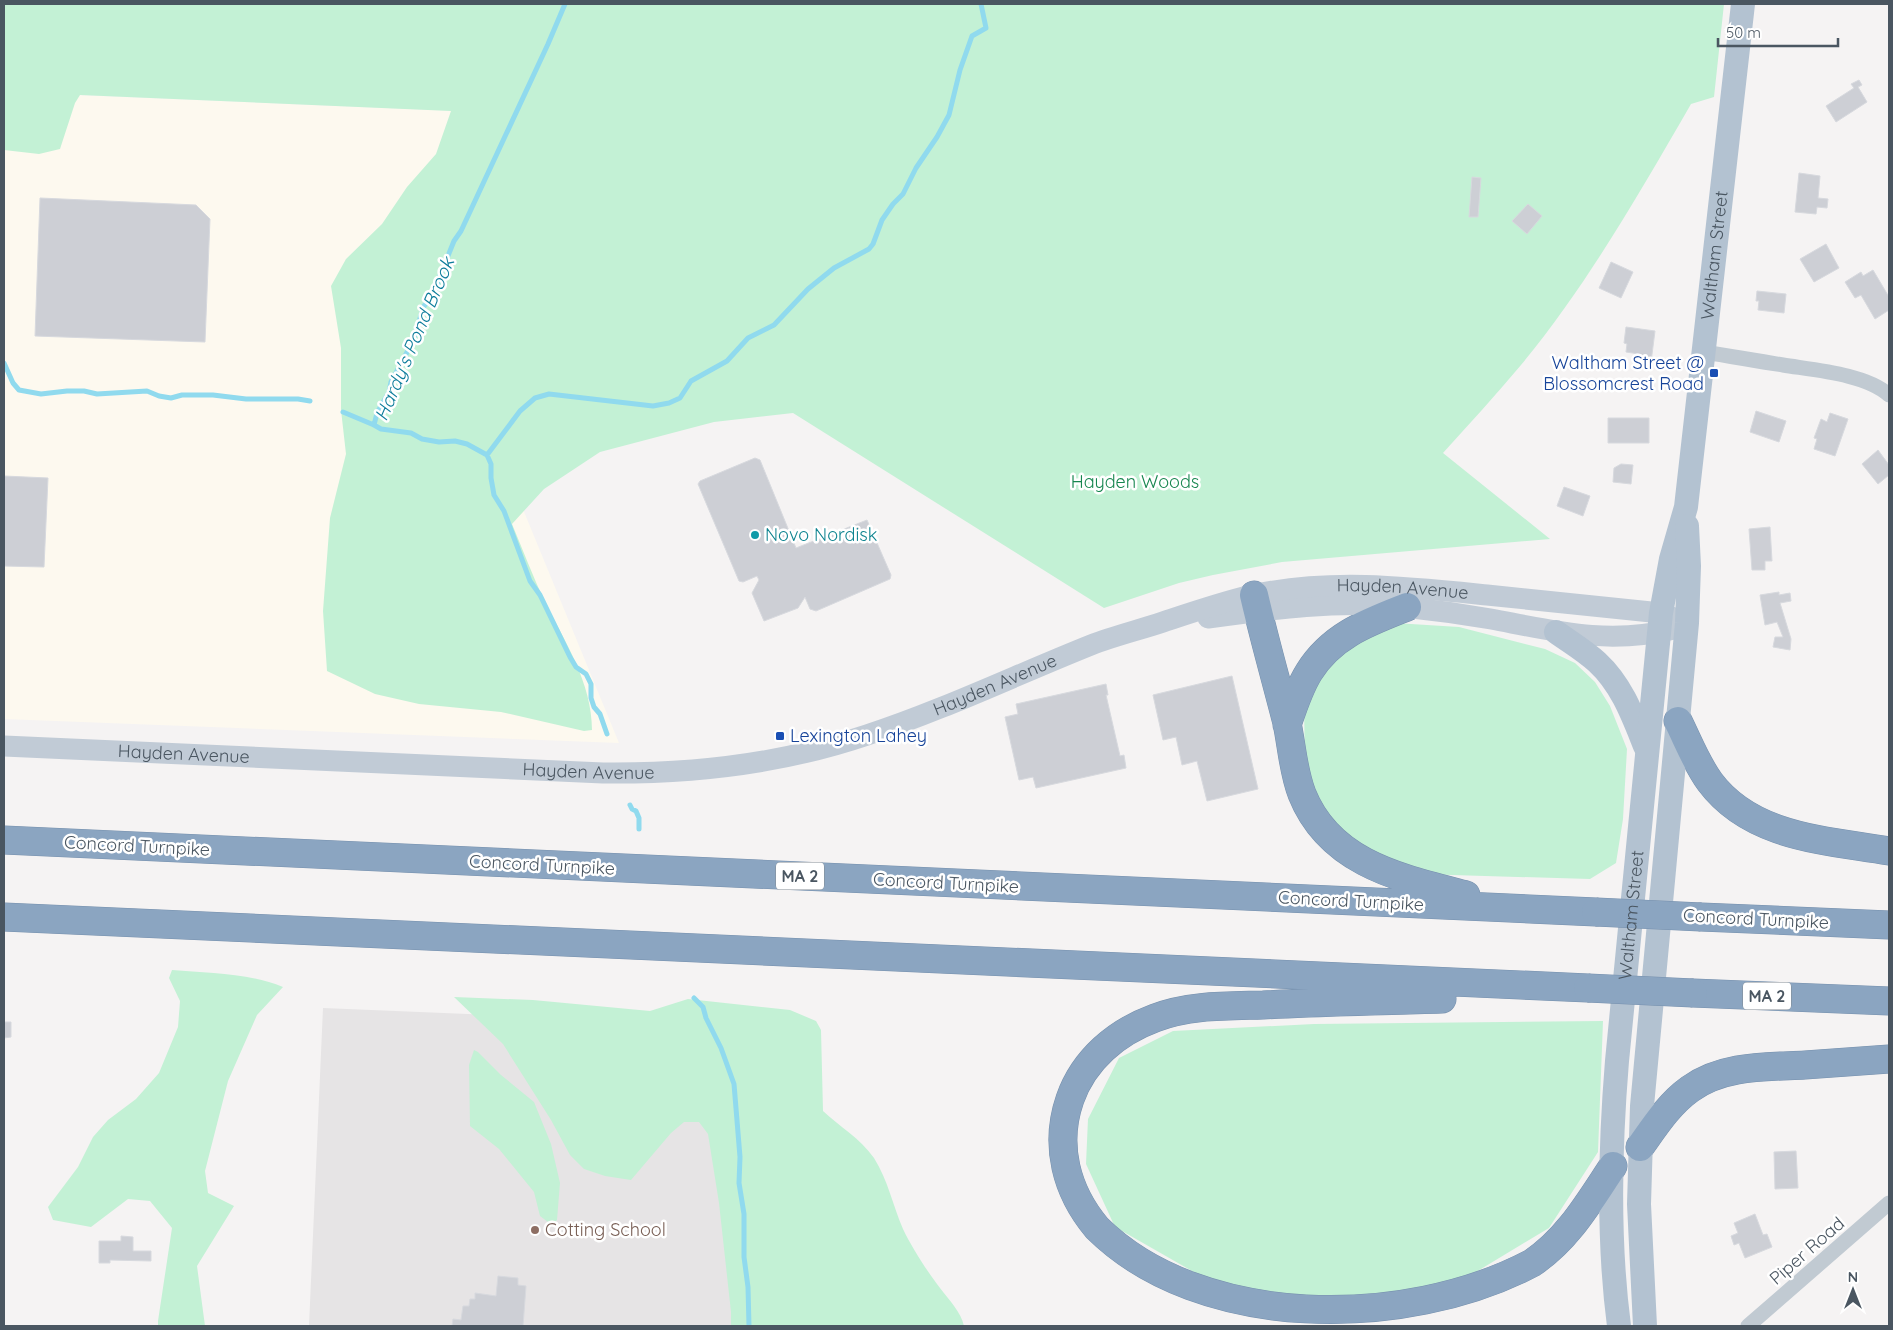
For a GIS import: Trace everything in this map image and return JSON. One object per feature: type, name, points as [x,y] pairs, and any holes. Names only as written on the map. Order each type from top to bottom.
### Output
[{"type":"highway","points":[[1256,603],[1287,725],[1302,794],[1319,823],[1344,849],[1367,864],[1400,878],[1520,909]]},
{"type":"highway","points":[[1287,725],[1308,672],[1326,651],[1340,638],[1357,628],[1407,607]]},
{"type":"highway","points":[[1678,721],[1710,781],[1723,796],[1749,816],[1767,826],[1789,833],[1889,851]]},
{"type":"highway","name":"Concord Turnpike","points":[[4,840],[1889,925]]},
{"type":"highway","name":"MA 2","points":[[4,917],[1889,1001]]},
{"type":"highway","points":[[1538,986],[1440,999],[1368,1000],[1200,1008],[1154,1018],[1127,1031],[1104,1048],[1092,1061],[1076,1085],[1066,1110],[1063,1138],[1065,1163],[1073,1189],[1088,1215],[1113,1245],[1148,1274],[1176,1290],[1220,1308],[1252,1315],[1301,1322],[1333,1322],[1381,1318],[1423,1310],[1465,1297],[1513,1274],[1544,1254],[1562,1238],[1584,1210],[1613,1166]]},
{"type":"highway","points":[[1640,1147],[1668,1109],[1679,1098],[1697,1085],[1720,1074],[1760,1067],[1889,1060]]},
{"type":"main road","name":"Waltham Street","points":[[1618,1326],[1613,1257],[1613,1166],[1616,1076],[1660,623],[1671,559],[1686,507],[1743,4]]},
{"type":"main road","name":"Waltham Street","points":[[1646,1326],[1642,1284],[1639,1204],[1643,1077],[1687,624],[1689,566],[1686,507]]},
{"type":"main road","points":[[1556,632],[1590,656],[1610,676],[1629,707],[1647,751]]},
{"type":"street","points":[[1704,352],[1857,379],[1884,390],[1889,395]]},
{"type":"street","name":"Hayden Avenue","points":[[4,746],[603,773],[660,773],[703,770],[777,759],[863,737],[916,718],[1093,644],[1149,627],[1256,603],[1305,587],[1394,586],[1660,623]]},
{"type":"street","name":"Hayden Avenue","points":[[1256,603],[1407,607],[1490,619],[1581,636],[1603,636],[1660,623]]},
{"type":"street","points":[[1660,623],[1674,617],[1687,624]]},
{"type":"street","name":"Piper Road","points":[[1748,1326],[1889,1203]]},
{"type":"shaded area","points":[[4,92],[622,118],[497,446],[619,743],[4,719]]},
{"type":"shaded area","name":"Cotting School","points":[[323,1008],[706,1024],[767,1326],[309,1326]]},
{"type":"green space","name":"Hayden Woods","points":[[4,4],[1724,4],[1714,97],[1691,104],[1632,205],[1568,303],[1521,365],[1443,453],[1550,539],[1282,562],[1179,583],[1104,608],[793,413],[714,422],[600,452],[544,489],[512,524],[541,593],[569,648],[582,679],[591,713],[592,730],[584,731],[501,712],[419,704],[375,694],[327,671],[323,611],[330,518],[346,454],[341,410],[341,348],[331,286],[346,259],[382,224],[407,187],[436,154],[451,111],[80,95],[75,103],[60,149],[39,154],[4,150]]},
{"type":"green space","points":[[1395,623],[1459,627],[1545,649],[1575,663],[1595,682],[1610,706],[1627,749],[1623,819],[1616,863],[1590,879],[1419,874],[1362,852],[1325,811],[1305,767],[1304,704],[1334,653]]},
{"type":"green space","points":[[172,970],[243,976],[283,987],[257,1015],[228,1081],[205,1171],[208,1193],[234,1206],[197,1266],[205,1326],[158,1326],[172,1228],[150,1201],[128,1199],[91,1227],[53,1220],[48,1207],[78,1167],[93,1137],[108,1120],[136,1099],[159,1073],[178,1027],[180,1001],[169,978]]},
{"type":"green space","points":[[454,997],[533,1000],[650,1011],[688,999],[790,1010],[816,1021],[821,1030],[823,1111],[856,1139],[874,1158],[883,1175],[899,1220],[915,1252],[957,1311],[964,1326],[731,1326],[719,1203],[708,1134],[699,1122],[684,1122],[671,1133],[631,1180],[605,1176],[584,1169],[570,1155],[551,1120],[503,1044]]},
{"type":"green space","points":[[1603,1021],[1598,1152],[1549,1228],[1476,1272],[1414,1296],[1301,1306],[1220,1287],[1115,1227],[1086,1164],[1088,1119],[1119,1058],[1173,1031],[1314,1024]]},
{"type":"green space","points":[[474,1050],[534,1102],[551,1144],[560,1183],[557,1220],[552,1225],[540,1216],[534,1192],[499,1149],[470,1126],[469,1065]]},
{"type":"building","points":[[1859,80],[1862,85],[1858,87],[1867,102],[1836,122],[1826,106],[1854,88],[1851,84]]},
{"type":"building","points":[[1799,173],[1820,176],[1818,198],[1828,199],[1827,208],[1817,207],[1816,214],[1795,212]]},
{"type":"building","points":[[1472,177],[1481,178],[1478,217],[1469,217]]},
{"type":"building","points":[[40,198],[196,205],[210,219],[205,342],[35,336]]},
{"type":"building","points":[[1528,204],[1542,216],[1527,234],[1512,221]]},
{"type":"building","points":[[1826,244],[1839,268],[1814,282],[1800,259]]},
{"type":"building","points":[[1611,262],[1633,272],[1621,298],[1599,288]]},
{"type":"building","points":[[1873,270],[1889,297],[1889,310],[1875,319],[1861,295],[1855,298],[1845,282],[1861,272],[1863,276]]},
{"type":"building","points":[[1757,291],[1786,294],[1784,313],[1758,310],[1759,301],[1756,301]]},
{"type":"building","points":[[1626,327],[1655,331],[1650,370],[1637,368],[1639,354],[1626,352],[1627,344],[1624,343]]},
{"type":"building","points":[[1756,411],[1786,421],[1779,442],[1750,432]]},
{"type":"building","points":[[1830,413],[1848,419],[1835,456],[1814,449],[1817,439],[1814,438],[1821,419],[1827,422]]},
{"type":"building","points":[[1608,418],[1649,418],[1649,443],[1608,443]]},
{"type":"building","points":[[1878,450],[1889,465],[1889,475],[1878,484],[1862,464]]},
{"type":"building","name":"Novo Nordisk","points":[[755,458],[760,460],[796,548],[867,520],[891,575],[890,579],[816,611],[810,609],[805,597],[798,608],[764,621],[752,593],[759,580],[757,576],[743,582],[739,581],[698,484],[700,481]]},
{"type":"building","points":[[1621,464],[1633,465],[1631,484],[1613,482],[1614,468]]},
{"type":"building","points":[[4,476],[48,478],[44,567],[4,566]]},
{"type":"building","points":[[1564,487],[1590,496],[1583,516],[1557,506]]},
{"type":"building","points":[[1770,527],[1772,561],[1765,561],[1765,570],[1752,570],[1749,529]]},
{"type":"building","points":[[1779,592],[1779,595],[1790,593],[1791,601],[1780,603],[1791,639],[1790,650],[1773,647],[1775,637],[1783,637],[1777,622],[1765,625],[1760,595]]},
{"type":"building","points":[[1232,676],[1258,789],[1207,801],[1197,761],[1182,765],[1176,737],[1163,740],[1153,695]]},
{"type":"building","points":[[1106,684],[1108,695],[1106,695],[1120,756],[1124,755],[1126,768],[1036,788],[1033,777],[1019,780],[1005,717],[1018,714],[1016,704]]},
{"type":"building","points":[[4,1022],[11,1022],[11,1037],[4,1038]]},
{"type":"building","points":[[1796,1151],[1798,1188],[1775,1189],[1774,1152]]},
{"type":"building","points":[[1755,1214],[1763,1235],[1767,1234],[1772,1247],[1745,1258],[1739,1243],[1734,1245],[1731,1236],[1738,1233],[1734,1223]]},
{"type":"building","points":[[121,1236],[133,1237],[133,1251],[151,1251],[151,1261],[110,1260],[110,1263],[99,1263],[99,1241],[121,1241]]},
{"type":"building","points":[[498,1276],[518,1278],[518,1285],[526,1286],[523,1326],[452,1326],[453,1319],[461,1320],[463,1306],[469,1306],[470,1299],[475,1299],[475,1293],[496,1296]]},
{"type":"waterway","name":"Hardy's Pond Brook","points":[[565,4],[461,231],[454,241],[439,278],[436,292],[424,306],[412,343],[391,382],[389,392],[377,413],[374,425],[381,429],[411,433],[422,439],[439,442],[455,441],[467,444],[487,455],[491,464],[494,495],[504,511],[530,581],[540,595],[576,667],[586,674],[591,684],[591,698],[594,707],[600,714],[607,734]]},
{"type":"waterway","points":[[487,455],[520,411],[535,398],[549,394],[653,406],[669,403],[680,398],[691,381],[727,361],[748,338],[774,325],[808,289],[834,268],[869,249],[873,244],[882,220],[903,194],[916,168],[949,115],[960,70],[972,36],[986,28],[981,4]]},
{"type":"waterway","points":[[4,363],[13,383],[19,390],[41,394],[67,391],[84,391],[97,394],[147,391],[171,398],[182,395],[213,395],[246,399],[298,399],[310,401]]},
{"type":"waterway","points":[[343,412],[374,425]]},
{"type":"waterway","points":[[630,805],[636,811],[639,818],[639,829]]},
{"type":"waterway","points":[[694,998],[703,1007],[734,1084],[740,1157],[739,1183],[744,1214],[744,1257],[748,1287],[749,1326]]},
{"type":"place","name":"Waltham Street @ Blossomcrest Road","points":[[1714,373]]},
{"type":"place","name":"Novo Nordisk","points":[[755,535]]},
{"type":"place","name":"Lexington Lahey","points":[[780,736]]},
{"type":"place","name":"Cotting School","points":[[535,1230]]}]
